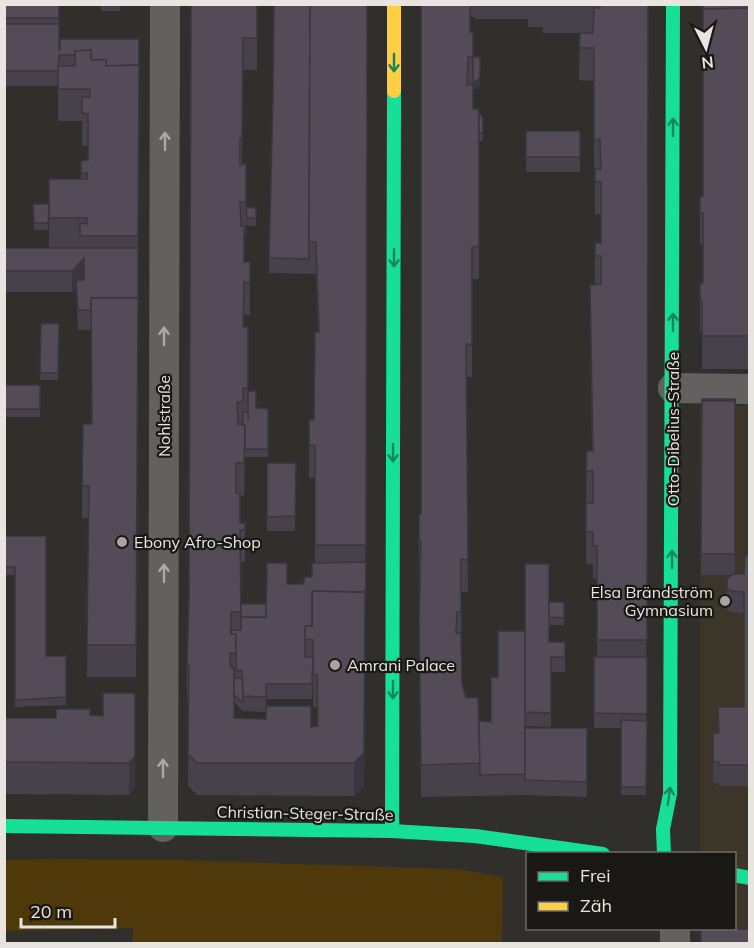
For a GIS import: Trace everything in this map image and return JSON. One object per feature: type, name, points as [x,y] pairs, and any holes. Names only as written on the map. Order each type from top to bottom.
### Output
[{"type":"street","name":"Nohlstraße","points":[[163,827],[165,4]]},
{"type":"street","points":[[392,831],[394,4]]},
{"type":"street","name":"Otto-Dibelius-Straße","points":[[664,852],[663,829],[670,794],[674,388],[673,4]]},
{"type":"street","points":[[674,388],[750,389]]},
{"type":"street","name":"Christian-Steger-Straße","points":[[4,826],[392,831],[475,836],[589,852]]},
{"type":"shaded area","name":"Elsa Brändström Gymnasium","points":[[749,405],[749,943],[700,944],[700,930],[736,930],[736,852],[700,852],[700,406]]},
{"type":"shaded area","points":[[5,860],[179,860],[456,869],[503,877],[502,943],[133,944],[133,928],[5,931]]},
{"type":"building","points":[[4,4],[59,4],[59,18],[4,18]]},
{"type":"building","points":[[191,4],[257,4],[257,38],[243,38],[240,165],[246,164],[246,202],[240,202],[241,226],[244,226],[244,262],[250,262],[250,283],[244,282],[243,327],[248,327],[248,388],[243,388],[243,402],[237,402],[238,424],[245,425],[244,463],[236,463],[236,493],[240,494],[240,523],[245,523],[245,530],[240,530],[241,612],[231,612],[231,634],[236,634],[236,653],[230,653],[230,666],[234,670],[234,718],[266,719],[266,706],[311,706],[311,727],[318,726],[317,675],[313,675],[313,640],[305,639],[305,626],[312,626],[312,591],[365,592],[364,753],[354,763],[197,763],[188,754]]},
{"type":"building","points":[[274,4],[310,4],[309,259],[269,258]]},
{"type":"building","points":[[310,4],[367,4],[366,545],[315,545],[315,446],[309,445],[309,420],[314,420],[315,332],[319,332],[316,242],[309,242]]},
{"type":"building","points":[[421,4],[470,4],[473,57],[468,57],[467,85],[473,84],[473,109],[479,109],[479,246],[472,247],[472,345],[466,344],[468,560],[461,559],[461,612],[457,612],[456,633],[461,633],[462,684],[466,698],[478,697],[480,763],[421,765],[419,514],[421,514]]},
{"type":"building","points":[[600,4],[648,4],[647,640],[597,640],[597,546],[593,546],[593,532],[586,532],[586,503],[593,503],[593,471],[586,471],[587,451],[593,451],[590,285],[601,284],[601,256],[595,256],[595,243],[601,243],[601,182],[595,182],[595,169],[601,169],[600,139],[594,140],[594,48],[579,48],[580,33],[593,33],[594,8],[600,8]]},
{"type":"building","points":[[703,4],[750,4],[750,8],[703,9]]},
{"type":"building","points":[[750,8],[750,336],[702,336],[700,283],[703,283],[703,213],[700,213],[700,196],[703,196],[703,9]]},
{"type":"building","points":[[4,24],[59,24],[59,50],[60,39],[139,39],[139,65],[106,66],[106,60],[91,60],[91,50],[75,51],[75,55],[59,55],[58,71],[4,71]]},
{"type":"building","points":[[91,50],[91,60],[106,60],[106,66],[139,65],[138,236],[80,236],[80,223],[87,224],[87,218],[49,218],[49,179],[87,179],[87,173],[81,173],[81,161],[88,160],[88,114],[82,113],[82,97],[90,97],[90,89],[58,89],[58,66],[75,66],[75,51]]},
{"type":"building","points":[[473,57],[480,57],[480,77],[473,82]]},
{"type":"building","points":[[479,112],[483,118],[483,133],[479,133]]},
{"type":"building","points":[[526,131],[580,131],[580,157],[526,157]]},
{"type":"building","points":[[33,204],[49,204],[48,223],[34,223]]},
{"type":"building","points":[[246,207],[256,208],[256,218],[247,218]]},
{"type":"building","points":[[4,248],[138,248],[138,298],[91,298],[91,310],[78,310],[76,280],[84,280],[84,258],[72,271],[4,271]]},
{"type":"building","points":[[91,298],[138,298],[136,645],[87,645],[89,486],[82,486],[83,424],[92,424]]},
{"type":"building","points":[[59,323],[58,373],[40,373],[41,324]]},
{"type":"building","points":[[4,385],[40,385],[40,409],[4,409]]},
{"type":"building","points":[[248,391],[256,391],[256,408],[268,409],[268,449],[245,449],[243,412],[248,412]]},
{"type":"building","points":[[702,399],[735,399],[735,401],[702,401]]},
{"type":"building","points":[[702,401],[735,401],[735,554],[701,554]]},
{"type":"building","points":[[267,463],[296,463],[295,516],[267,517]]},
{"type":"building","points":[[4,536],[46,536],[46,656],[66,656],[66,697],[15,700],[15,567],[4,567]]},
{"type":"building","points":[[745,555],[750,555],[750,765],[719,765],[719,762],[713,762],[713,733],[719,733],[718,707],[744,707],[744,592],[730,591],[727,588],[727,579],[733,574],[744,574]]},
{"type":"building","points":[[366,562],[365,609],[365,592],[312,591],[312,626],[305,626],[305,657],[313,657],[312,684],[266,684],[266,697],[243,696],[242,671],[236,670],[236,634],[231,634],[231,630],[241,630],[241,617],[266,617],[267,563],[287,563],[287,584],[303,584],[305,577],[312,577],[312,563]]},
{"type":"building","points":[[525,564],[549,564],[549,642],[565,642],[565,657],[551,657],[551,713],[525,712]]},
{"type":"building","points":[[549,602],[564,602],[564,618],[549,617]]},
{"type":"building","points":[[241,604],[266,604],[266,617],[241,617]]},
{"type":"building","points":[[498,631],[525,631],[525,774],[480,775],[479,721],[491,722],[491,677],[498,678]]},
{"type":"building","points":[[594,657],[647,657],[647,714],[594,713]]},
{"type":"building","points":[[234,678],[242,678],[243,703],[234,695]]},
{"type":"building","points":[[103,693],[135,693],[135,756],[129,763],[4,762],[4,718],[56,718],[56,709],[90,709],[90,715],[103,716]]},
{"type":"building","points":[[621,720],[647,721],[646,787],[621,787]]},
{"type":"building","points":[[525,728],[587,728],[587,782],[525,780]]},
{"type":"building","points":[[750,926],[750,944],[701,944],[701,930],[748,929]]},
{"type":"traffic: fast","points":[[664,852],[663,829],[670,794],[673,4]]},
{"type":"traffic: fast","points":[[392,831],[394,91]]},
{"type":"traffic: fast","points":[[4,826],[392,831],[475,836],[589,852]]},
{"type":"traffic: fast","points":[[736,875],[750,878]]},
{"type":"traffic: slow","points":[[394,4],[394,91]]},
{"type":"place","name":"Ebony Afro-Shop","points":[[122,542]]},
{"type":"place","name":"Elsa Brändström Gymnasium","points":[[725,601]]},
{"type":"place","name":"Amrani Palace","points":[[335,665]]}]
